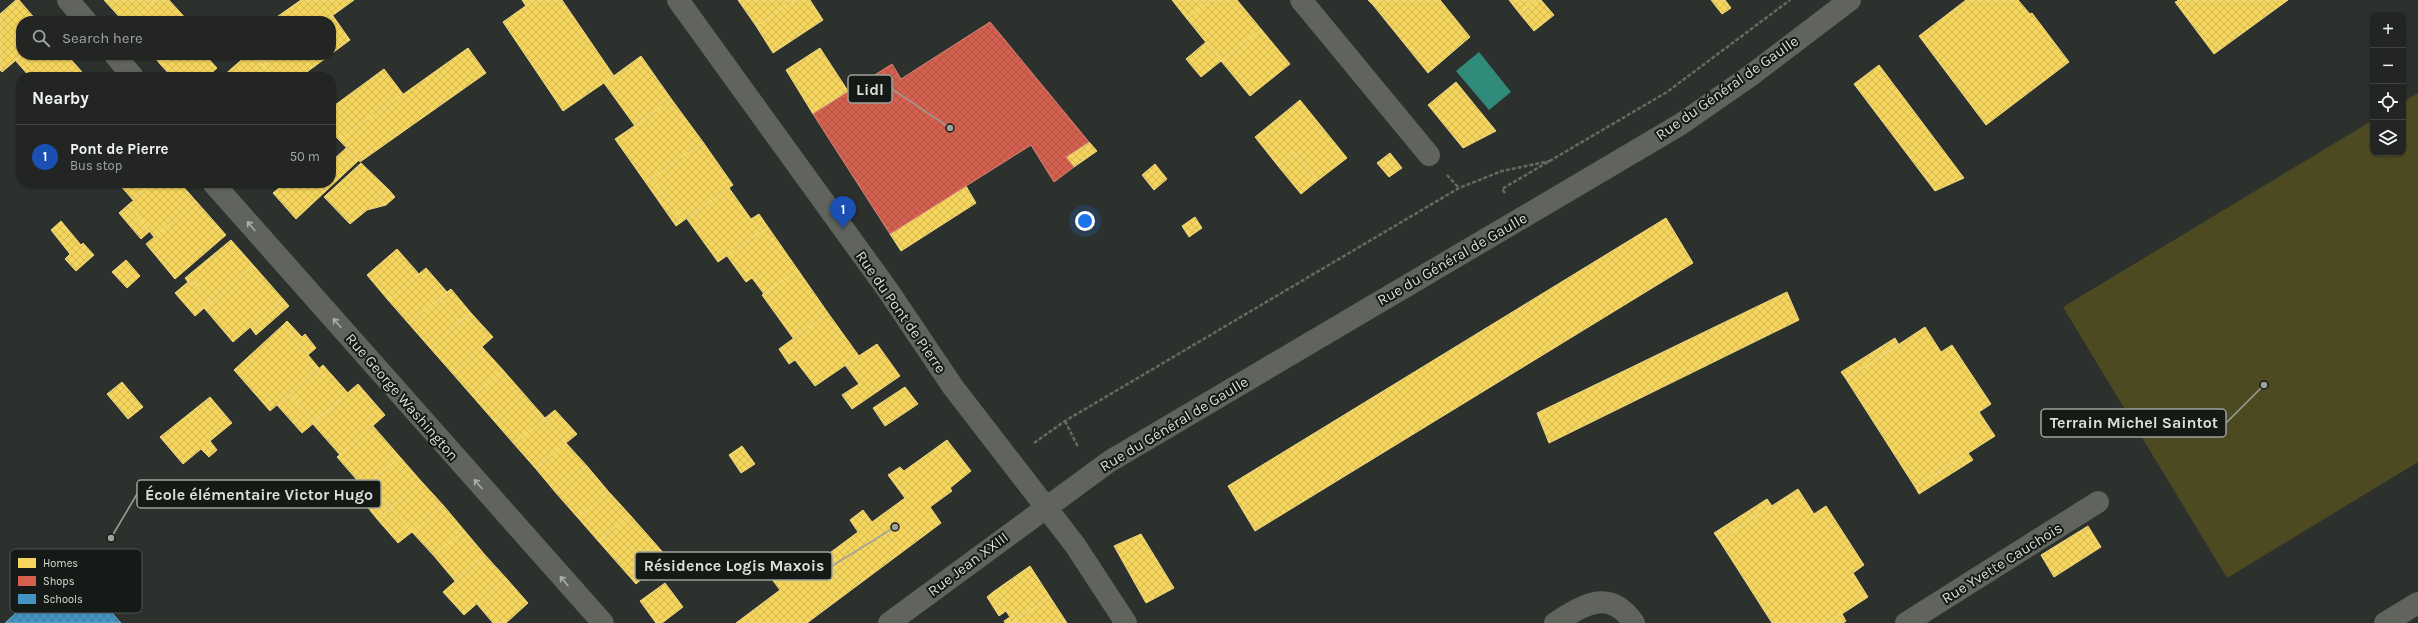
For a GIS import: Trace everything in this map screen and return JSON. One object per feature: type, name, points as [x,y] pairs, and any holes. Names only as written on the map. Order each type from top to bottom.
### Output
[{"type":"street","points":[[68,0],[82,16]]},
{"type":"street","name":"Rue du Pont de Pierre","points":[[678,0],[891,295],[953,386],[1047,506],[1075,545],[1126,623]]},
{"type":"street","points":[[1301,0],[1429,155]]},
{"type":"street","name":"Rue du Général de Gaulle","points":[[1047,506],[1110,461],[1681,124],[1750,76],[1850,0]]},
{"type":"street","points":[[120,60],[129,72]]},
{"type":"street","name":"Rue George Washington","points":[[217,188],[597,619]]},
{"type":"street","name":"Rue Yvette Cauchois","points":[[1906,623],[2098,502]]},
{"type":"street","name":"Rue Jean XXIII","points":[[889,623],[1047,506]]},
{"type":"street","points":[[1555,623],[1579,608],[1594,602],[1606,602],[1626,612],[1634,623]]},
{"type":"street","points":[[2385,623],[2418,602]]},
{"type":"path","points":[[1011,460],[1065,421],[1459,188],[1502,171],[1550,160],[1667,92],[1790,0]]},
{"type":"shaded area","points":[[1479,52],[1511,92],[1489,110],[1456,71]]},
{"type":"shaded area","points":[[2418,93],[2418,462],[2227,578],[2063,307],[2370,122],[2370,156],[2406,156],[2406,100]]},
{"type":"building: Homes","points":[[16,0],[19,0],[33,16],[16,16],[16,60],[2,72],[0,70],[0,14]]},
{"type":"building: Homes","points":[[104,0],[155,0],[137,16],[118,16]]},
{"type":"building: Homes","points":[[155,0],[169,0],[183,16],[137,16]]},
{"type":"building: Homes","points":[[301,0],[354,0],[332,16],[278,16]]},
{"type":"building: Homes","points":[[522,0],[534,0],[526,6]]},
{"type":"building: Homes","points":[[534,0],[562,0],[614,76],[563,111],[503,22]]},
{"type":"building: Homes","points":[[738,0],[796,0],[756,26]]},
{"type":"building: Homes","points":[[796,0],[810,0],[823,20],[773,53],[756,26]]},
{"type":"building: Homes","points":[[1172,0],[1210,0],[1187,19]]},
{"type":"building: Homes","points":[[1210,0],[1237,0],[1261,29],[1221,61],[1187,19]]},
{"type":"building: Homes","points":[[1368,0],[1379,0],[1373,5]]},
{"type":"building: Homes","points":[[1379,0],[1440,0],[1470,37],[1428,73],[1373,5]]},
{"type":"building: Homes","points":[[1509,0],[1536,0],[1520,14]]},
{"type":"building: Homes","points":[[1536,0],[1541,0],[1554,15],[1534,31],[1520,14]]},
{"type":"building: Homes","points":[[1711,0],[1725,0],[1731,8],[1722,14]]},
{"type":"building: Homes","points":[[1966,0],[2018,0],[2030,14],[2032,13],[2069,62],[1986,125],[1919,36]]},
{"type":"building: Homes","points":[[2177,0],[2288,0],[2214,54],[2175,2],[2178,1]]},
{"type":"building: Homes","points":[[336,20],[350,40],[336,50]]},
{"type":"building: Homes","points":[[1261,29],[1290,64],[1250,96],[1221,61]]},
{"type":"building: Homes","points":[[1206,42],[1221,61],[1201,77],[1186,59]]},
{"type":"building: Homes","points":[[468,48],[486,73],[360,162],[339,140]]},
{"type":"building: Homes","points":[[820,48],[848,91],[813,114],[786,70]]},
{"type":"building: Homes","points":[[641,56],[672,100],[635,126],[604,83]]},
{"type":"building: Homes","points":[[15,60],[71,60],[82,72],[26,72]]},
{"type":"building: Homes","points":[[157,60],[164,60],[160,64]]},
{"type":"building: Homes","points":[[164,60],[210,60],[217,68],[213,72],[167,72],[160,64]]},
{"type":"building: Homes","points":[[241,60],[259,60],[270,72],[228,72]]},
{"type":"building: Homes","points":[[258,60],[270,60],[263,65]]},
{"type":"building: Homes","points":[[270,60],[323,60],[307,72],[270,72],[263,65]]},
{"type":"building: Homes","points":[[1879,65],[1964,178],[1935,191],[1854,84]]},
{"type":"building: Homes","points":[[384,69],[403,94],[339,140],[336,137],[336,104]]},
{"type":"building: Homes","points":[[1456,82],[1496,131],[1463,148],[1428,105]]},
{"type":"building: Homes","points":[[672,100],[703,142],[646,183],[615,139]]},
{"type":"building: Homes","points":[[1300,100],[1347,158],[1317,181],[1294,153],[1278,166],[1255,137]]},
{"type":"building: Homes","points":[[703,142],[733,185],[683,221],[652,178]]},
{"type":"building: Homes","points":[[1089,142],[1097,151],[1074,167],[1066,157]]},
{"type":"building: Homes","points":[[346,148],[359,160],[336,182],[336,157]]},
{"type":"building: Homes","points":[[1294,153],[1317,181],[1301,194],[1278,166]]},
{"type":"building: Homes","points":[[1390,153],[1402,168],[1389,177],[1377,163]]},
{"type":"building: Homes","points":[[361,163],[389,190],[380,197],[386,205],[367,210],[350,224],[324,197],[334,188],[336,188],[336,186]]},
{"type":"building: Homes","points":[[1155,164],[1167,179],[1154,190],[1142,175]]},
{"type":"building: Homes","points":[[652,178],[683,221],[676,226],[646,183]]},
{"type":"building: Homes","points":[[966,186],[976,203],[901,251],[890,234]]},
{"type":"building: Homes","points":[[122,188],[148,188],[133,200]]},
{"type":"building: Homes","points":[[148,188],[184,188],[196,201],[154,237],[128,205]]},
{"type":"building: Homes","points":[[279,188],[329,188],[296,219],[273,193]]},
{"type":"building: Homes","points":[[729,188],[751,219],[759,214],[768,227],[718,262],[687,219]]},
{"type":"building: Homes","points":[[389,190],[395,197],[386,205],[380,197]]},
{"type":"building: Homes","points":[[196,201],[226,235],[175,279],[146,244]]},
{"type":"building: Homes","points":[[128,205],[150,231],[141,239],[119,213]]},
{"type":"building: Homes","points":[[1195,217],[1202,228],[1189,237],[1182,226]]},
{"type":"building: Homes","points":[[1666,218],[1693,263],[1255,531],[1228,486]]},
{"type":"building: Homes","points":[[61,221],[81,245],[83,243],[94,255],[76,271],[65,259],[70,254],[51,230]]},
{"type":"building: Homes","points":[[768,227],[798,270],[764,294],[752,278],[746,282],[727,256]]},
{"type":"building: Homes","points":[[231,240],[254,266],[211,302],[194,282],[190,285],[185,278]]},
{"type":"building: Homes","points":[[397,249],[419,274],[388,300],[367,275]]},
{"type":"building: Homes","points":[[126,260],[140,276],[127,288],[112,272]]},
{"type":"building: Homes","points":[[254,266],[283,299],[233,342],[204,308]]},
{"type":"building: Homes","points":[[426,268],[447,292],[409,324],[388,300]]},
{"type":"building: Homes","points":[[798,270],[828,313],[793,338],[762,295]]},
{"type":"building: Homes","points":[[188,282],[190,285],[194,282],[211,302],[195,316],[175,293]]},
{"type":"building: Homes","points":[[451,289],[471,313],[460,323],[439,298]]},
{"type":"building: Homes","points":[[1787,292],[1799,320],[1549,443],[1537,413]]},
{"type":"building: Homes","points":[[439,298],[460,323],[430,348],[409,324]]},
{"type":"building: Homes","points":[[283,299],[289,306],[256,335],[250,327]]},
{"type":"building: Homes","points":[[471,313],[493,337],[452,373],[430,348]]},
{"type":"building: Homes","points":[[828,313],[859,356],[815,386],[795,360],[789,364],[779,349]]},
{"type":"building: Homes","points":[[287,321],[302,337],[305,334],[316,348],[308,355],[283,325]]},
{"type":"building: Homes","points":[[283,325],[319,368],[270,411],[234,370]]},
{"type":"building: Homes","points":[[1925,327],[1941,352],[1952,345],[1991,404],[1979,412],[1995,436],[1915,487],[1846,379]]},
{"type":"building: Homes","points":[[1895,338],[1899,345],[1846,379],[1841,372]]},
{"type":"building: Homes","points":[[877,344],[900,376],[852,409],[842,395],[859,384],[845,365]]},
{"type":"building: Homes","points":[[482,347],[503,370],[473,397],[452,373]]},
{"type":"building: Homes","points":[[323,365],[348,393],[315,422],[290,394]]},
{"type":"building: Homes","points":[[503,370],[524,394],[494,421],[473,397]]},
{"type":"building: Homes","points":[[122,382],[143,407],[128,419],[107,394]]},
{"type":"building: Homes","points":[[358,384],[385,415],[340,455],[312,423]]},
{"type":"building: Homes","points":[[905,387],[918,404],[885,426],[873,408]]},
{"type":"building: Homes","points":[[290,394],[315,422],[302,433],[277,405]]},
{"type":"building: Homes","points":[[524,394],[545,418],[514,444],[494,421]]},
{"type":"building: Homes","points":[[210,397],[232,423],[210,441],[217,450],[209,457],[201,449],[183,464],[160,437]]},
{"type":"building: Homes","points":[[555,410],[577,434],[566,443],[545,418]]},
{"type":"building: Homes","points":[[545,418],[566,443],[536,469],[514,444]]},
{"type":"building: Homes","points":[[373,426],[400,457],[364,488],[337,457]]},
{"type":"building: Homes","points":[[947,440],[971,471],[950,488],[952,491],[930,507],[941,523],[807,623],[736,623],[780,590],[771,578],[783,569],[792,581],[858,532],[850,520],[863,510],[872,522],[905,498],[888,475],[900,467],[904,471]]},
{"type":"building: Homes","points":[[566,443],[587,466],[556,493],[536,469]]},
{"type":"building: Homes","points":[[742,446],[755,464],[741,473],[729,455]]},
{"type":"building: Homes","points":[[1968,453],[1973,460],[1919,494],[1915,487]]},
{"type":"building: Homes","points":[[400,457],[421,481],[390,508],[369,483]]},
{"type":"building: Homes","points":[[587,466],[608,491],[578,518],[556,493]]},
{"type":"building: Homes","points":[[421,481],[443,505],[412,532],[390,508]]},
{"type":"building: Homes","points":[[369,483],[390,508],[377,519],[357,494]]},
{"type":"building: Homes","points":[[1798,489],[1814,514],[1826,506],[1864,565],[1853,573],[1868,597],[1828,623],[1772,623],[1719,540]]},
{"type":"building: Homes","points":[[608,491],[630,515],[599,542],[578,518]]},
{"type":"building: Homes","points":[[1767,499],[1772,506],[1719,540],[1714,533]]},
{"type":"building: Homes","points":[[443,505],[464,530],[434,556],[412,532]]},
{"type":"building: Homes","points":[[390,508],[412,532],[398,543],[377,519]]},
{"type":"building: Homes","points":[[630,515],[667,557],[636,584],[599,542]]},
{"type":"building: Homes","points":[[2088,526],[2101,547],[2054,577],[2041,555]]},
{"type":"building: Homes","points":[[464,530],[485,555],[455,581],[434,556]]},
{"type":"building: Homes","points":[[1141,534],[1174,588],[1146,603],[1114,546]]},
{"type":"building: Homes","points":[[485,555],[506,578],[464,615],[443,592]]},
{"type":"building: Homes","points":[[1030,566],[1050,597],[1011,623],[1005,623],[1004,621],[1010,617],[993,592]]},
{"type":"building: Homes","points":[[506,578],[528,603],[506,623],[493,623],[477,604]]},
{"type":"building: Homes","points":[[665,583],[683,607],[662,623],[656,623],[640,601]]},
{"type":"building: Homes","points":[[993,592],[1006,611],[999,616],[987,597]]},
{"type":"building: Homes","points":[[1050,597],[1067,623],[1011,623]]},
{"type":"building: Homes","points":[[1842,614],[1846,621],[1843,623],[1828,623]]},
{"type":"building: Shops","points":[[990,22],[1089,142],[1066,157],[1074,167],[1054,182],[1031,145],[890,234],[813,114],[892,64],[901,79]]},
{"type":"building: Schools","points":[[16,613],[112,613],[121,623],[5,623]]},
{"type":"place","name":"Lidl","points":[[950,128]]},
{"type":"place","name":"Pont de Pierre","points":[[843,229]]},
{"type":"place","name":"Terrain Michel Saintot","points":[[2264,385]]},
{"type":"place","name":"Résidence Logis Maxois","points":[[895,527]]},
{"type":"place","name":"École élémentaire Victor Hugo","points":[[111,538]]}]
